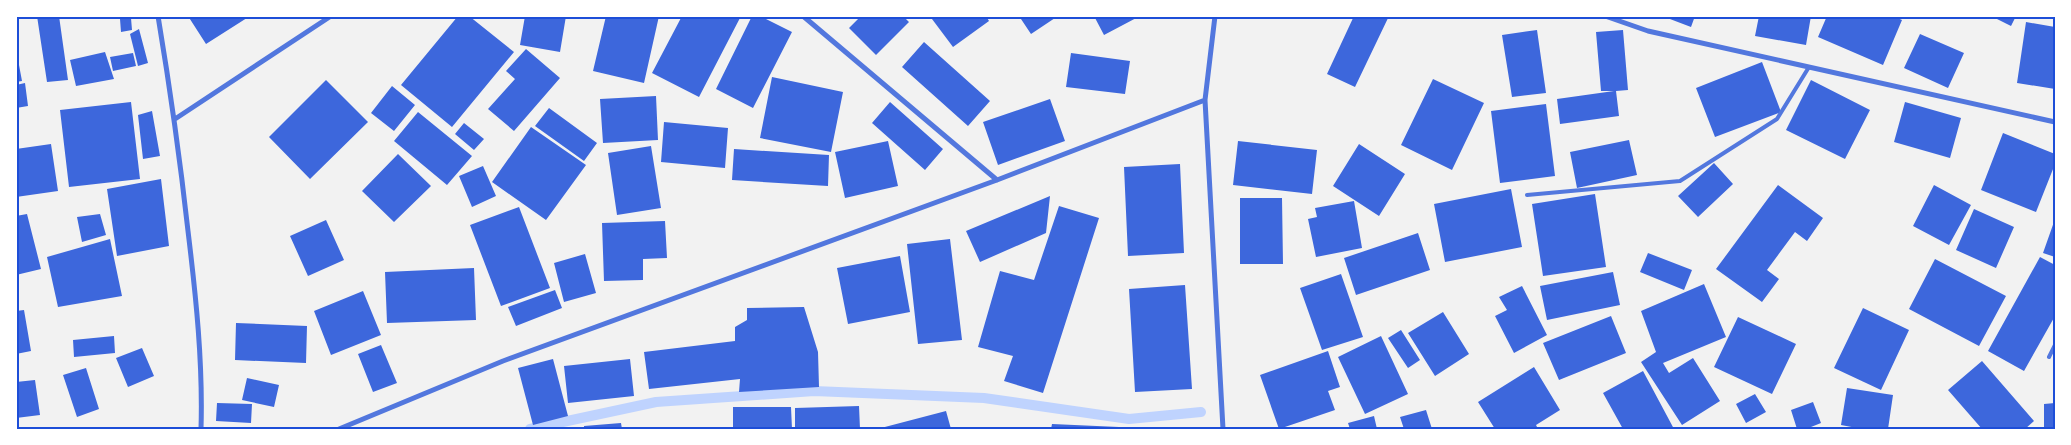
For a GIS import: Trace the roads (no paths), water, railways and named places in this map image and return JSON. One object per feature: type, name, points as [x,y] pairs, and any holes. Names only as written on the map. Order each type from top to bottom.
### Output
[{"type":"street","points":[[158,16],[176,119],[197,304],[202,402],[201,429]]},
{"type":"street","points":[[176,119],[331,16]]},
{"type":"street","points":[[803,16],[997,180]]},
{"type":"street","points":[[1215,16],[1205,100],[1223,429]]},
{"type":"street","points":[[1605,16],[1648,31],[2055,122]]},
{"type":"street","points":[[339,429],[503,361],[997,180],[1205,100]]},
{"type":"lane","points":[[1527,195],[1680,181],[1777,119],[1809,67]]},
{"type":"lane","points":[[2050,357],[2055,345]]},
{"type":"waterway","points":[[530,429],[656,402],[814,391],[984,398],[1129,419],[1201,412]]}]
